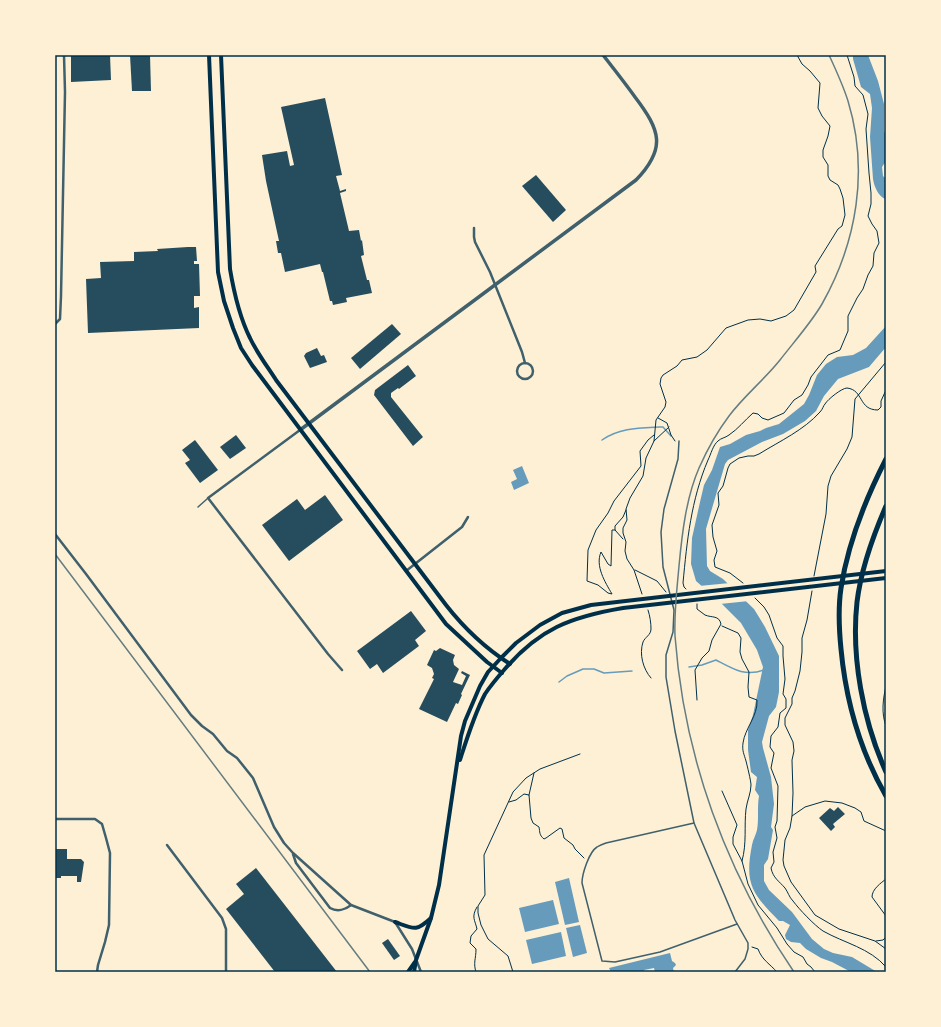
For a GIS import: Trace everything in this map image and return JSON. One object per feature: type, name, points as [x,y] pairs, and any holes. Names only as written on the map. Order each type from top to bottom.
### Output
[{"type":"highway","points":[[886,459],[872,488],[854,534],[841,588],[839,622],[842,666],[850,710],[865,753],[886,796]]},
{"type":"highway","points":[[886,506],[873,540],[860,587],[856,617],[861,694],[870,732],[886,772]]},
{"type":"main road","points":[[209,55],[217,262],[224,301],[241,348],[300,430],[446,624],[502,673]]},
{"type":"main road","points":[[221,55],[230,269],[235,299],[249,337],[259,354],[310,424],[462,625],[510,664]]},
{"type":"main road","points":[[414,972],[416,960],[431,918],[439,885],[461,736],[465,721],[480,686],[493,666],[516,643],[540,625],[562,613],[591,605],[886,571]]},
{"type":"main road","points":[[457,769],[470,728],[485,695],[494,682],[524,650],[544,634],[564,623],[592,614],[623,608],[886,578]]},
{"type":"main road","points":[[395,922],[413,928],[418,928],[431,918]]},
{"type":"main road","points":[[408,972],[416,960]]},
{"type":"street","points":[[55,324],[60,319],[61,296],[65,99],[64,55]]},
{"type":"street","points":[[342,670],[328,654],[208,498],[495,286],[636,180],[648,168],[654,156],[657,140],[655,128],[648,114],[603,55]]},
{"type":"street","points":[[474,228],[476,242],[522,352],[525,363],[531,366],[533,370],[530,377],[525,379],[520,377],[517,371],[520,365],[525,363]]},
{"type":"street","points":[[406,571],[462,527],[468,517]]},
{"type":"street","points":[[55,534],[191,715],[213,734],[253,778],[278,835],[293,853],[351,904],[395,922],[412,949],[420,972]]},
{"type":"street","points":[[55,819],[95,819],[102,824],[110,853],[109,925],[98,965],[98,972]]},
{"type":"street","points":[[167,846],[222,918],[226,929],[226,972]]},
{"type":"street","points":[[293,853],[296,863],[330,908],[334,911],[338,911],[351,904]]},
{"type":"lane","points":[[679,441],[678,459],[664,508],[660,532],[663,567],[674,610],[673,632],[666,655],[666,676],[675,731],[694,823],[737,924],[748,946],[745,959],[735,972]]},
{"type":"lane","points":[[198,507],[208,498]]},
{"type":"lane","points":[[694,823],[600,845],[594,850],[583,874],[583,886],[602,961],[615,962],[660,952],[737,924]]},
{"type":"path","points":[[654,441],[656,420],[665,407],[666,402],[660,384],[663,374],[677,366],[682,360],[697,357],[707,350],[726,328],[748,320],[778,320],[794,310],[816,272],[815,266],[820,256],[827,248],[838,229],[842,226],[845,215],[843,198],[838,185],[830,180],[828,176],[828,165],[824,157],[823,150],[830,126],[818,108],[820,83],[802,64],[796,55]]},
{"type":"path","points":[[689,591],[684,587],[683,583],[690,522],[694,499],[702,473],[713,449],[718,441],[727,437],[740,427],[752,414],[758,414],[765,419],[771,419],[784,413],[794,400],[802,395],[811,377],[828,355],[840,350],[848,331],[848,316],[863,289],[873,266],[874,253],[879,243],[877,231],[868,216],[871,193],[866,129],[868,114],[863,95],[855,86],[854,77],[847,55]]},
{"type":"path","points":[[886,55],[886,68]]},
{"type":"path","points":[[814,577],[826,514],[828,486],[831,476],[847,449],[852,437],[855,400],[858,394],[886,362]]},
{"type":"path","points":[[744,584],[730,573],[715,567],[714,564],[717,551],[713,537],[712,525],[719,505],[718,493],[723,486],[730,464],[739,458],[754,456],[772,447],[792,434],[821,411],[824,404],[842,389],[849,388],[858,394],[866,407],[873,410],[878,410],[881,407],[881,401],[886,390]]},
{"type":"path","points":[[658,418],[667,423],[671,435],[678,444]]},
{"type":"path","points":[[654,435],[648,440],[640,451],[641,466],[614,501],[608,513],[596,530],[588,550],[587,581],[598,585],[608,593],[612,594],[603,579],[599,557],[602,552],[608,564],[611,566],[612,530],[615,530],[615,526],[623,517],[630,498],[643,476],[646,458],[654,441],[668,427]]},
{"type":"path","points":[[626,510],[627,520],[624,528],[624,539],[626,542],[625,551],[627,559],[634,570],[643,597]]},
{"type":"path","points":[[615,530],[624,539]]},
{"type":"path","points":[[634,570],[657,581],[666,592]]},
{"type":"path","points":[[812,591],[802,638],[800,671],[792,698],[792,704],[784,718],[784,722],[793,742],[794,751],[792,760],[792,816],[790,828],[785,840],[782,860],[787,874],[816,915],[839,929],[875,941],[886,949]]},
{"type":"path","points":[[753,596],[767,612],[776,632],[777,638],[783,646],[785,679],[783,694],[786,708],[780,713],[778,727],[771,736],[770,743],[770,747],[774,753],[772,768],[778,786],[777,820],[775,827],[777,838],[773,852],[774,862],[771,868],[773,876],[786,889],[793,901],[809,919],[822,930],[839,940],[865,950],[881,961],[886,967]]},
{"type":"path","points":[[697,601],[697,609],[707,616],[714,616],[721,622],[721,626],[712,640],[709,651],[702,658],[695,670],[697,700]]},
{"type":"path","points":[[648,610],[651,630],[644,641],[642,654],[644,668],[651,678]]},
{"type":"path","points":[[721,626],[738,633],[741,638],[740,652],[742,660],[750,672],[748,687],[749,697],[757,700],[754,717],[749,725],[743,741],[742,750],[746,760],[751,786],[747,798],[745,818],[746,841],[742,861]]},
{"type":"path","points":[[886,686],[883,711],[886,726]]},
{"type":"path","points":[[476,972],[474,964],[476,949],[470,943],[472,936],[477,929],[473,920],[474,912],[485,895],[484,855],[513,792],[526,778],[534,773],[580,754]]},
{"type":"path","points":[[534,773],[529,795],[531,818],[533,823],[539,827],[541,837],[544,839],[560,828],[564,838],[588,861]]},
{"type":"path","points":[[722,791],[736,825],[733,844],[742,861],[748,884],[758,905],[771,920],[787,944],[794,952],[803,957],[807,964],[815,972]]},
{"type":"path","points":[[509,802],[516,800],[524,794],[529,795]]},
{"type":"path","points":[[792,816],[804,808],[823,801],[840,803],[857,809],[861,812],[864,821],[886,831]]},
{"type":"path","points":[[886,879],[882,881],[872,893],[872,896],[886,916]]},
{"type":"path","points":[[478,906],[481,925],[488,939],[508,956],[513,972]]},
{"type":"path","points":[[875,941],[883,940],[886,937]]},
{"type":"path","points":[[748,946],[758,949],[764,959],[777,972]]},
{"type":"water","points":[[853,55],[868,55],[878,81],[884,104],[886,161],[882,167],[883,176],[886,179],[885,199],[880,196],[874,185],[873,179],[870,137],[872,108],[870,94],[861,87]]},
{"type":"water","points":[[886,326],[886,347],[869,367],[838,379],[824,396],[816,411],[805,421],[783,434],[762,442],[728,460],[725,464],[706,529],[707,566],[710,571],[723,579],[754,609],[765,627],[779,656],[779,692],[776,707],[769,716],[762,742],[771,777],[774,804],[771,827],[773,830],[768,859],[764,865],[764,881],[769,890],[792,912],[812,939],[824,949],[833,953],[852,957],[877,972],[851,972],[821,958],[806,949],[800,943],[791,942],[786,939],[785,935],[790,925],[783,921],[779,921],[763,903],[757,896],[750,880],[750,859],[752,843],[757,830],[759,796],[755,790],[757,777],[751,772],[748,750],[748,730],[753,715],[763,667],[757,650],[741,623],[696,581],[691,564],[692,538],[704,485],[712,470],[720,447],[730,444],[746,435],[779,424],[804,404],[817,375],[826,364],[837,357],[853,355],[866,348]]},
{"type":"water","points":[[522,466],[529,483],[514,490],[511,482],[517,479],[513,470]]},
{"type":"water","points":[[569,878],[579,922],[565,925],[555,882]]},
{"type":"water","points":[[553,900],[559,924],[525,932],[519,908]]},
{"type":"water","points":[[580,925],[587,953],[573,957],[566,928]]},
{"type":"water","points":[[561,932],[566,956],[532,964],[526,940]]},
{"type":"water","points":[[670,953],[672,961],[676,965],[673,968],[674,972],[655,972],[654,968],[644,970],[644,972],[611,972],[609,968]]},
{"type":"pier","points":[[730,583],[749,601],[720,604],[699,586]]},
{"type":"building","points":[[71,55],[110,55],[111,80],[71,82]]},
{"type":"building","points":[[130,55],[150,55],[151,91],[132,91]]},
{"type":"building","points":[[325,98],[342,175],[336,176],[340,191],[346,189],[346,191],[340,193],[349,231],[359,230],[364,255],[361,256],[372,293],[346,298],[347,302],[333,305],[332,301],[330,301],[320,264],[285,272],[281,253],[278,253],[276,241],[279,241],[262,155],[287,151],[290,166],[294,165],[281,107]]},
{"type":"building","points":[[536,175],[566,210],[553,222],[522,186]]},
{"type":"building","points":[[196,247],[197,261],[194,261],[194,264],[199,264],[200,296],[194,296],[194,308],[199,307],[199,328],[88,333],[86,279],[101,278],[100,262],[134,261],[134,252],[158,251],[157,249]]},
{"type":"building","points":[[392,324],[401,334],[360,369],[351,358]]},
{"type":"building","points":[[317,348],[321,356],[324,355],[327,362],[310,368],[304,356],[306,353]]},
{"type":"building","points":[[408,365],[416,376],[391,393],[391,397],[423,437],[413,446],[374,395],[375,390]]},
{"type":"building","points":[[236,435],[246,448],[230,459],[220,447]]},
{"type":"building","points":[[195,440],[218,470],[200,483],[185,463],[190,460],[182,450]]},
{"type":"building","points":[[325,495],[343,520],[289,561],[262,525],[297,499],[305,510]]},
{"type":"building","points":[[411,611],[426,631],[415,640],[419,646],[383,673],[377,664],[370,669],[357,651]]},
{"type":"building","points":[[440,648],[455,655],[453,660],[454,665],[459,669],[453,682],[462,685],[466,676],[461,673],[462,671],[470,675],[458,704],[456,703],[447,722],[419,709],[434,679],[432,678],[434,674],[432,668],[427,665],[434,650],[436,651]]},
{"type":"building","points":[[838,807],[845,814],[833,824],[835,827],[831,831],[819,818],[830,808],[834,811]]},
{"type":"building","points":[[55,849],[67,849],[67,859],[81,859],[84,862],[81,882],[77,882],[77,876],[61,876],[61,878],[55,878]]},
{"type":"building","points":[[256,868],[337,972],[275,972],[226,909],[244,894],[236,884]]},
{"type":"building","points":[[388,939],[400,956],[394,960],[382,943]]},
{"type":"waterway","points":[[602,440],[615,433],[629,429],[644,428],[663,427],[671,436]]},
{"type":"waterway","points":[[689,667],[702,665],[716,660],[739,671],[751,673],[764,670]]},
{"type":"waterway","points":[[559,682],[567,676],[583,669],[594,669],[604,673],[632,671]]},
{"type":"railway","points":[[794,972],[770,934],[748,894],[729,854],[712,812],[699,770],[688,726],[680,681],[675,636],[675,618],[683,529],[691,491],[699,468],[712,441],[729,416],[774,367],[818,311],[834,280],[844,256],[851,231],[856,205],[858,153],[848,101],[842,83],[829,55]]},
{"type":"railway","points":[[55,554],[370,972]]}]
